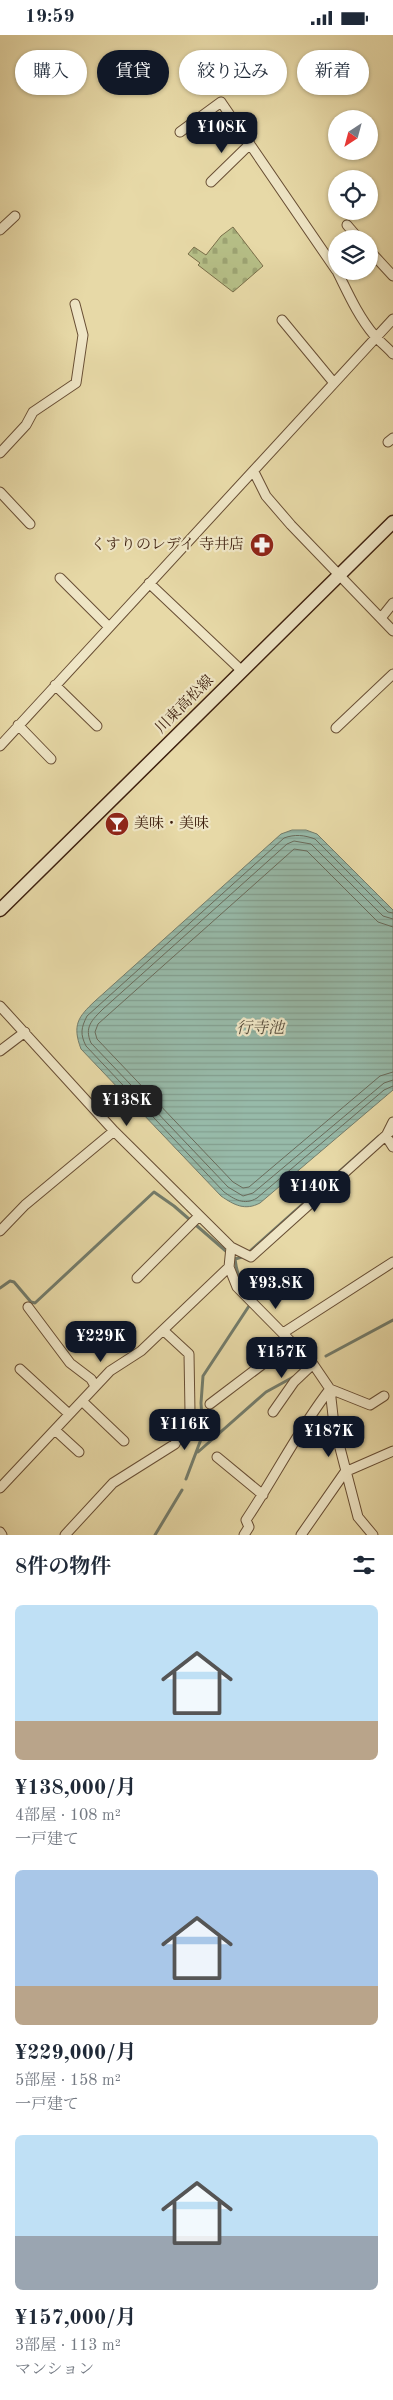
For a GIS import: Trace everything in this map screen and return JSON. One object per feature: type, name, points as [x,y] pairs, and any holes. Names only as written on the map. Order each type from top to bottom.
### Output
[{"type":"main road","name":"川東高松線","points":[[0,909],[393,522]]},
{"type":"street","points":[[180,132],[221,102],[328,257]]},
{"type":"street","points":[[210,181],[250,144]]},
{"type":"street","points":[[0,230],[15,216]]},
{"type":"street","points":[[347,225],[351,230]]},
{"type":"street","points":[[378,260],[393,276]]},
{"type":"street","points":[[342,280],[364,322],[376,338],[386,345],[393,354]]},
{"type":"street","points":[[0,453],[26,425],[33,412],[76,383],[83,335],[76,303]]},
{"type":"street","points":[[0,745],[108,626],[254,472],[393,319]]},
{"type":"street","points":[[282,320],[334,383]]},
{"type":"street","points":[[254,472],[266,496],[284,518],[393,631]]},
{"type":"street","points":[[0,492],[30,524]]},
{"type":"street","points":[[60,578],[108,626]]},
{"type":"street","points":[[149,583],[242,671]]},
{"type":"street","points":[[381,618],[393,603]]},
{"type":"street","points":[[336,729],[393,674]]},
{"type":"street","points":[[55,685],[97,726]]},
{"type":"street","points":[[18,725],[51,759]]},
{"type":"street","points":[[0,1006],[195,1220],[230,1253],[251,1257],[389,1132],[393,1122]]},
{"type":"street","points":[[0,1051],[25,1032]]},
{"type":"street","points":[[0,1231],[25,1205],[114,1131]]},
{"type":"street","points":[[389,1132],[393,1147]]},
{"type":"street","points":[[137,1278],[195,1220]]},
{"type":"street","points":[[230,1253],[229,1267],[237,1287],[313,1364],[330,1389],[334,1425],[358,1517],[373,1535]]},
{"type":"street","points":[[283,1333],[393,1262]]},
{"type":"street","points":[[0,1488],[110,1371],[141,1351],[229,1267]]},
{"type":"street","points":[[28,1307],[70,1363],[91,1379],[95,1386]]},
{"type":"street","points":[[65,1535],[113,1483],[175,1444],[190,1413],[189,1354],[163,1330]]},
{"type":"street","points":[[210,1404],[292,1342]]},
{"type":"street","points":[[273,1412],[294,1382],[313,1364]]},
{"type":"street","points":[[20,1369],[69,1415]]},
{"type":"street","points":[[330,1389],[370,1405],[384,1396]]},
{"type":"street","points":[[244,1535],[249,1527],[246,1519],[263,1495],[314,1409],[330,1389]]},
{"type":"street","points":[[82,1401],[124,1441]]},
{"type":"street","points":[[54,1430],[79,1452]]},
{"type":"street","points":[[301,1535],[345,1472],[393,1451]]},
{"type":"street","points":[[218,1457],[263,1495]]},
{"type":"green space","points":[[233,227],[263,266],[233,292],[198,265],[200,263],[188,254],[194,247],[206,255],[221,236]]},
{"type":"water","name":"行寺池","points":[[292,830],[306,830],[317,834],[393,910],[393,1090],[260,1203],[244,1207],[230,1202],[221,1196],[81,1049],[78,1041],[77,1027],[84,1012],[95,1001],[281,834]]},
{"type":"waterway","points":[[250,1251],[379,1136]]},
{"type":"waterway","points":[[0,1288],[10,1281],[14,1282],[31,1302],[35,1303],[154,1192],[174,1206],[235,1259]]},
{"type":"waterway","points":[[242,1257],[235,1259],[237,1271],[243,1285],[254,1298]]},
{"type":"waterway","points":[[186,1479],[203,1434],[201,1403],[203,1376],[249,1306]]},
{"type":"waterway","points":[[326,1356],[393,1320]]},
{"type":"waterway","points":[[198,1452],[266,1392],[297,1375]]},
{"type":"waterway","points":[[155,1535],[182,1490]]},
{"type":"place","name":"くすりのレデイ 寺井店","points":[[262,545]]},
{"type":"place","name":"美味・美味","points":[[117,824]]}]
